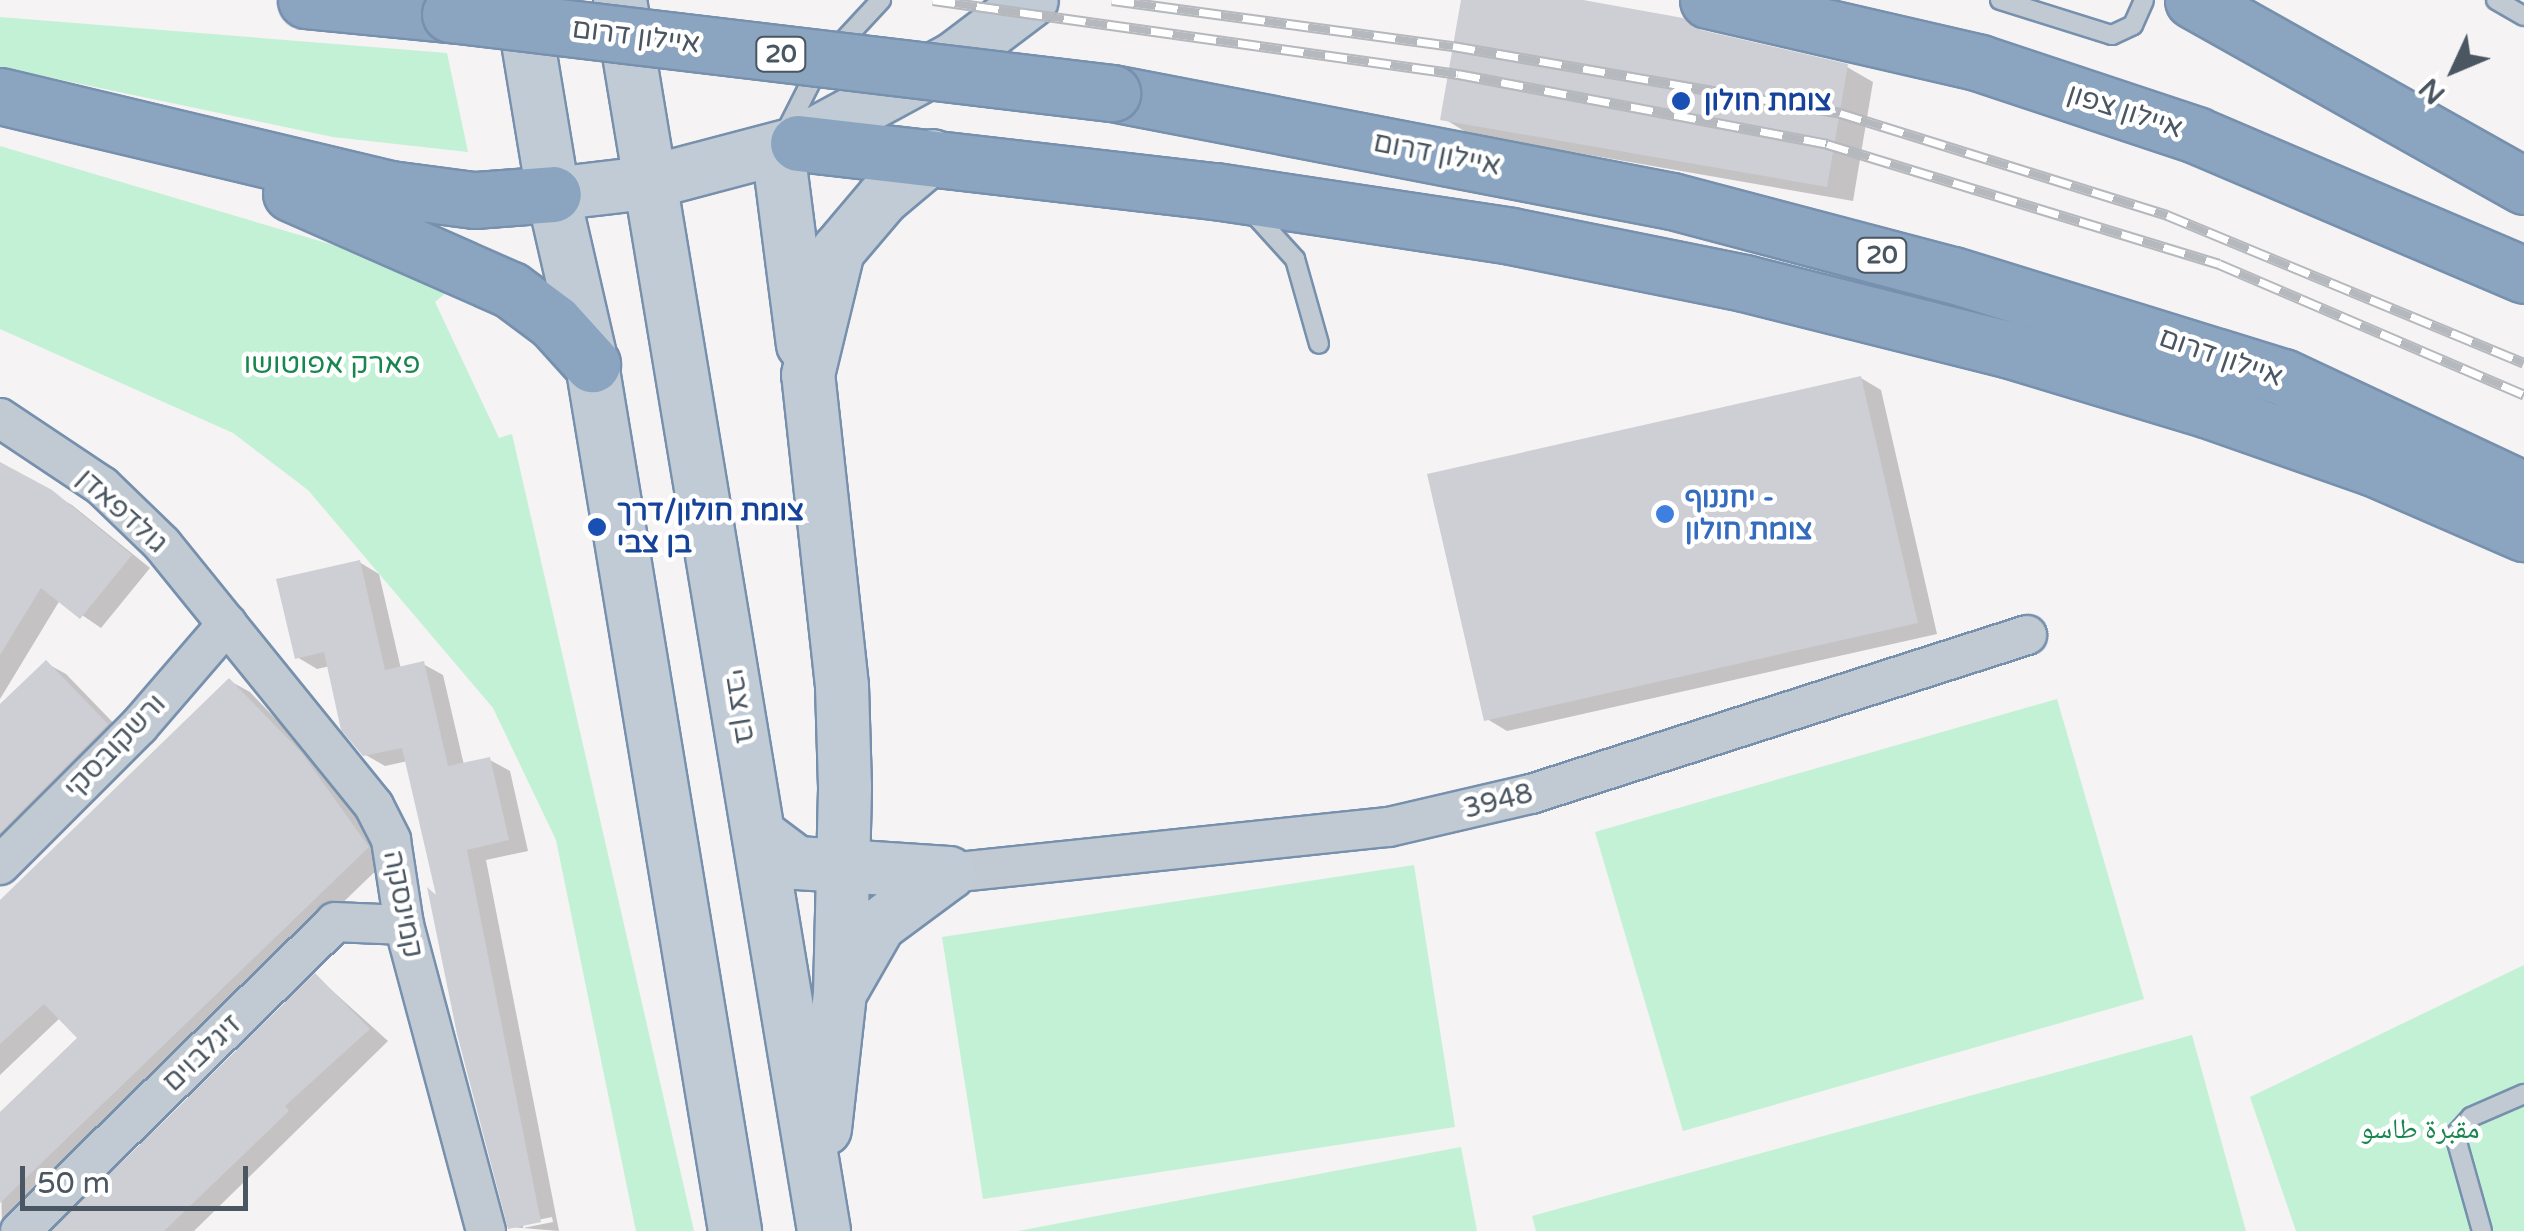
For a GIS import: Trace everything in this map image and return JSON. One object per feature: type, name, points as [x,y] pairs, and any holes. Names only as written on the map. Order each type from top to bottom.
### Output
[{"type":"highway","name":"איילון דרום","points":[[306,0],[1112,94],[1672,202],[1953,274],[2283,377],[2524,490]]},
{"type":"highway","name":"איילון צפון","points":[[1708,0],[1980,63],[2196,134],[2524,275]]},
{"type":"highway","points":[[2193,0],[2524,186]]},
{"type":"highway","points":[[0,96],[390,189],[474,200],[553,194]]},
{"type":"highway","points":[[96,121],[327,208],[511,290],[554,322],[592,364]]},
{"type":"highway","points":[[788,146],[933,156],[1215,191],[1511,236],[1744,283],[2010,350],[2372,467],[2524,532]]},
{"type":"main road","points":[[520,0],[553,194],[592,364],[735,1231]]},
{"type":"main road","name":"בן צבי","points":[[620,0],[647,183],[761,836],[821,1213]]},
{"type":"main road","points":[[553,194],[647,183],[788,146],[955,58],[1032,0]]},
{"type":"main road","points":[[788,146],[842,686],[840,994],[821,1213]]},
{"type":"main road","points":[[808,375],[838,250],[883,198],[933,156]]},
{"type":"main road","points":[[761,836],[797,862],[842,870],[949,873]]},
{"type":"main road","points":[[840,994],[879,925],[949,873]]},
{"type":"street","name":"גולדפאדן","points":[[0,418],[102,486],[162,544],[227,624]]},
{"type":"street","name":"ורשקובסקי","points":[[0,865],[139,726],[227,624]]},
{"type":"street","name":"קמינסקה","points":[[227,624],[374,806],[392,840],[404,924],[486,1231]]},
{"type":"street","name":"3948","points":[[949,873],[1389,827],[1531,794],[2027,635]]},
{"type":"street","name":"זיגלבוים","points":[[20,1231],[335,922],[404,924]]},
{"type":"lane","points":[[788,146],[818,68],[881,0]]},
{"type":"lane","points":[[2000,0],[2112,34],[2133,25],[2144,0]]},
{"type":"lane","points":[[2496,0],[2524,16]]},
{"type":"lane","points":[[1215,191],[1284,243],[1300,273],[1318,344]]},
{"type":"lane","points":[[2482,1231],[2456,1135],[2471,1118],[2524,1094]]},
{"type":"green space","points":[[0,17],[447,53],[468,152],[333,137],[0,67]]},
{"type":"green space","name":"פארק אפוטושו","points":[[0,146],[370,256],[447,292],[435,302],[499,438],[512,434],[694,1231],[636,1231],[556,840],[493,708],[308,490],[233,433],[0,329]]},
{"type":"green space","points":[[2057,699],[2144,999],[1683,1131],[1595,832]]},
{"type":"green space","points":[[1414,865],[1455,1127],[983,1199],[942,937]]},
{"type":"green space","name":"مقبرة طاسو","points":[[2524,965],[2524,1231],[2296,1231],[2250,1097]]},
{"type":"green space","points":[[2192,1035],[2246,1231],[1536,1231],[1532,1216]]},
{"type":"green space","points":[[1461,1147],[1477,1231],[1018,1231]]},
{"type":"building","points":[[1461,0],[1583,0],[1683,18],[1701,30],[1848,64],[1827,187],[1440,120]]},
{"type":"building","name":"יחננוף - צומת חולון","points":[[1861,376],[1918,623],[1484,721],[1427,474]]},
{"type":"building","points":[[0,462],[52,490],[132,555],[80,619],[41,588],[0,655]]},
{"type":"building","points":[[360,560],[385,670],[424,661],[448,766],[490,757],[509,840],[467,850],[541,1222],[508,1229],[457,1034],[427,887],[436,895],[402,748],[363,756],[341,730],[324,652],[295,659],[276,579]]},
{"type":"building","points":[[46,660],[108,724],[0,833],[0,704]]},
{"type":"building","points":[[229,678],[302,753],[369,847],[0,1203],[0,1112],[77,1038],[44,1004],[0,1044],[0,900]]},
{"type":"building","points":[[315,973],[370,1029],[285,1106],[289,1111],[164,1231],[52,1231]]},
{"type":"railway","points":[[933,0],[1458,74],[1827,144],[2219,264],[2524,395]]},
{"type":"railway","points":[[1112,0],[1453,46],[1840,113],[2167,215],[2524,363]]},
{"type":"place","name":"צומת חולון","points":[[1681,101]]},
{"type":"place","name":"יחננוף - צומת חולון","points":[[1665,514]]},
{"type":"place","name":"צומת חולון/דרך בן צבי","points":[[597,527]]}]
